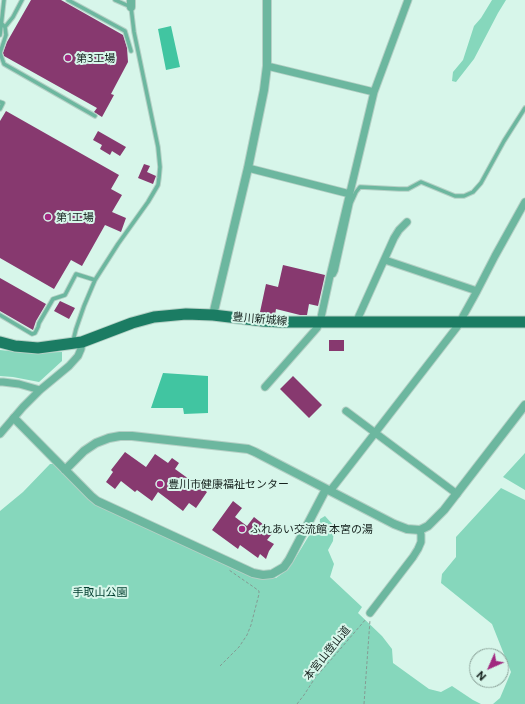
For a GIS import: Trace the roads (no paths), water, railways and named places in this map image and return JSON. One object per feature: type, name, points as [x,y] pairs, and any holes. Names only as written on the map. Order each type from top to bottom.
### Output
[{"type":"main road","name":"豊川新城線","points":[[0,342],[15,346],[38,348],[78,342],[154,317],[186,314],[213,315],[263,321],[525,322]]},
{"type":"street","points":[[213,315],[248,168],[264,90],[267,66],[267,0]]},
{"type":"street","points":[[265,387],[320,322],[374,92],[408,0]]},
{"type":"street","points":[[267,66],[374,92]]},
{"type":"street","points":[[248,168],[350,194]]},
{"type":"street","points":[[14,418],[92,496],[106,505],[253,572],[263,575],[272,574],[284,567],[289,560],[328,490],[375,433],[457,327],[525,202]]},
{"type":"street","points":[[358,322],[358,318],[394,238],[407,222]]},
{"type":"street","points":[[384,260],[478,290]]},
{"type":"street","points":[[0,434],[40,390],[69,366],[78,356],[81,349],[78,342]]},
{"type":"street","points":[[0,382],[19,384],[40,390]]},
{"type":"street","points":[[65,470],[84,451],[96,443],[120,436],[132,436],[248,449],[394,524],[407,529],[420,530],[435,521],[525,405]]},
{"type":"street","points":[[346,411],[457,494]]},
{"type":"street","points":[[370,613],[413,557],[421,542],[420,530]]},
{"type":"lane","points":[[0,35],[4,0]]},
{"type":"lane","points":[[5,27],[13,17],[22,0]]},
{"type":"lane","points":[[68,0],[125,31],[131,51]]},
{"type":"lane","points":[[78,342],[74,337],[76,329],[95,280],[118,244],[148,202],[158,185],[159,178],[160,167],[158,147],[134,32],[131,4],[115,0]]},
{"type":"lane","points":[[2,24],[5,27],[6,35],[0,53],[4,64],[95,116]]},
{"type":"lane","points":[[0,102],[3,103],[0,109]]},
{"type":"lane","points":[[330,276],[334,275],[336,271],[351,203],[360,187],[408,189],[421,182],[455,196],[464,196],[473,192],[481,183],[504,140],[525,108]]},
{"type":"lane","points":[[0,315],[32,334],[35,333],[53,299],[65,295],[76,274],[95,280]]},
{"type":"place","name":"第3工場","points":[[68,58]]},
{"type":"place","name":"第1工場","points":[[48,217]]},
{"type":"place","name":"豊川市健康福祉センター","points":[[160,484]]},
{"type":"place","name":"ふれあい交流館 本宮の湯","points":[[242,529]]},
{"type":"park label","name":"手取山公園","points":[[100,592]]}]
